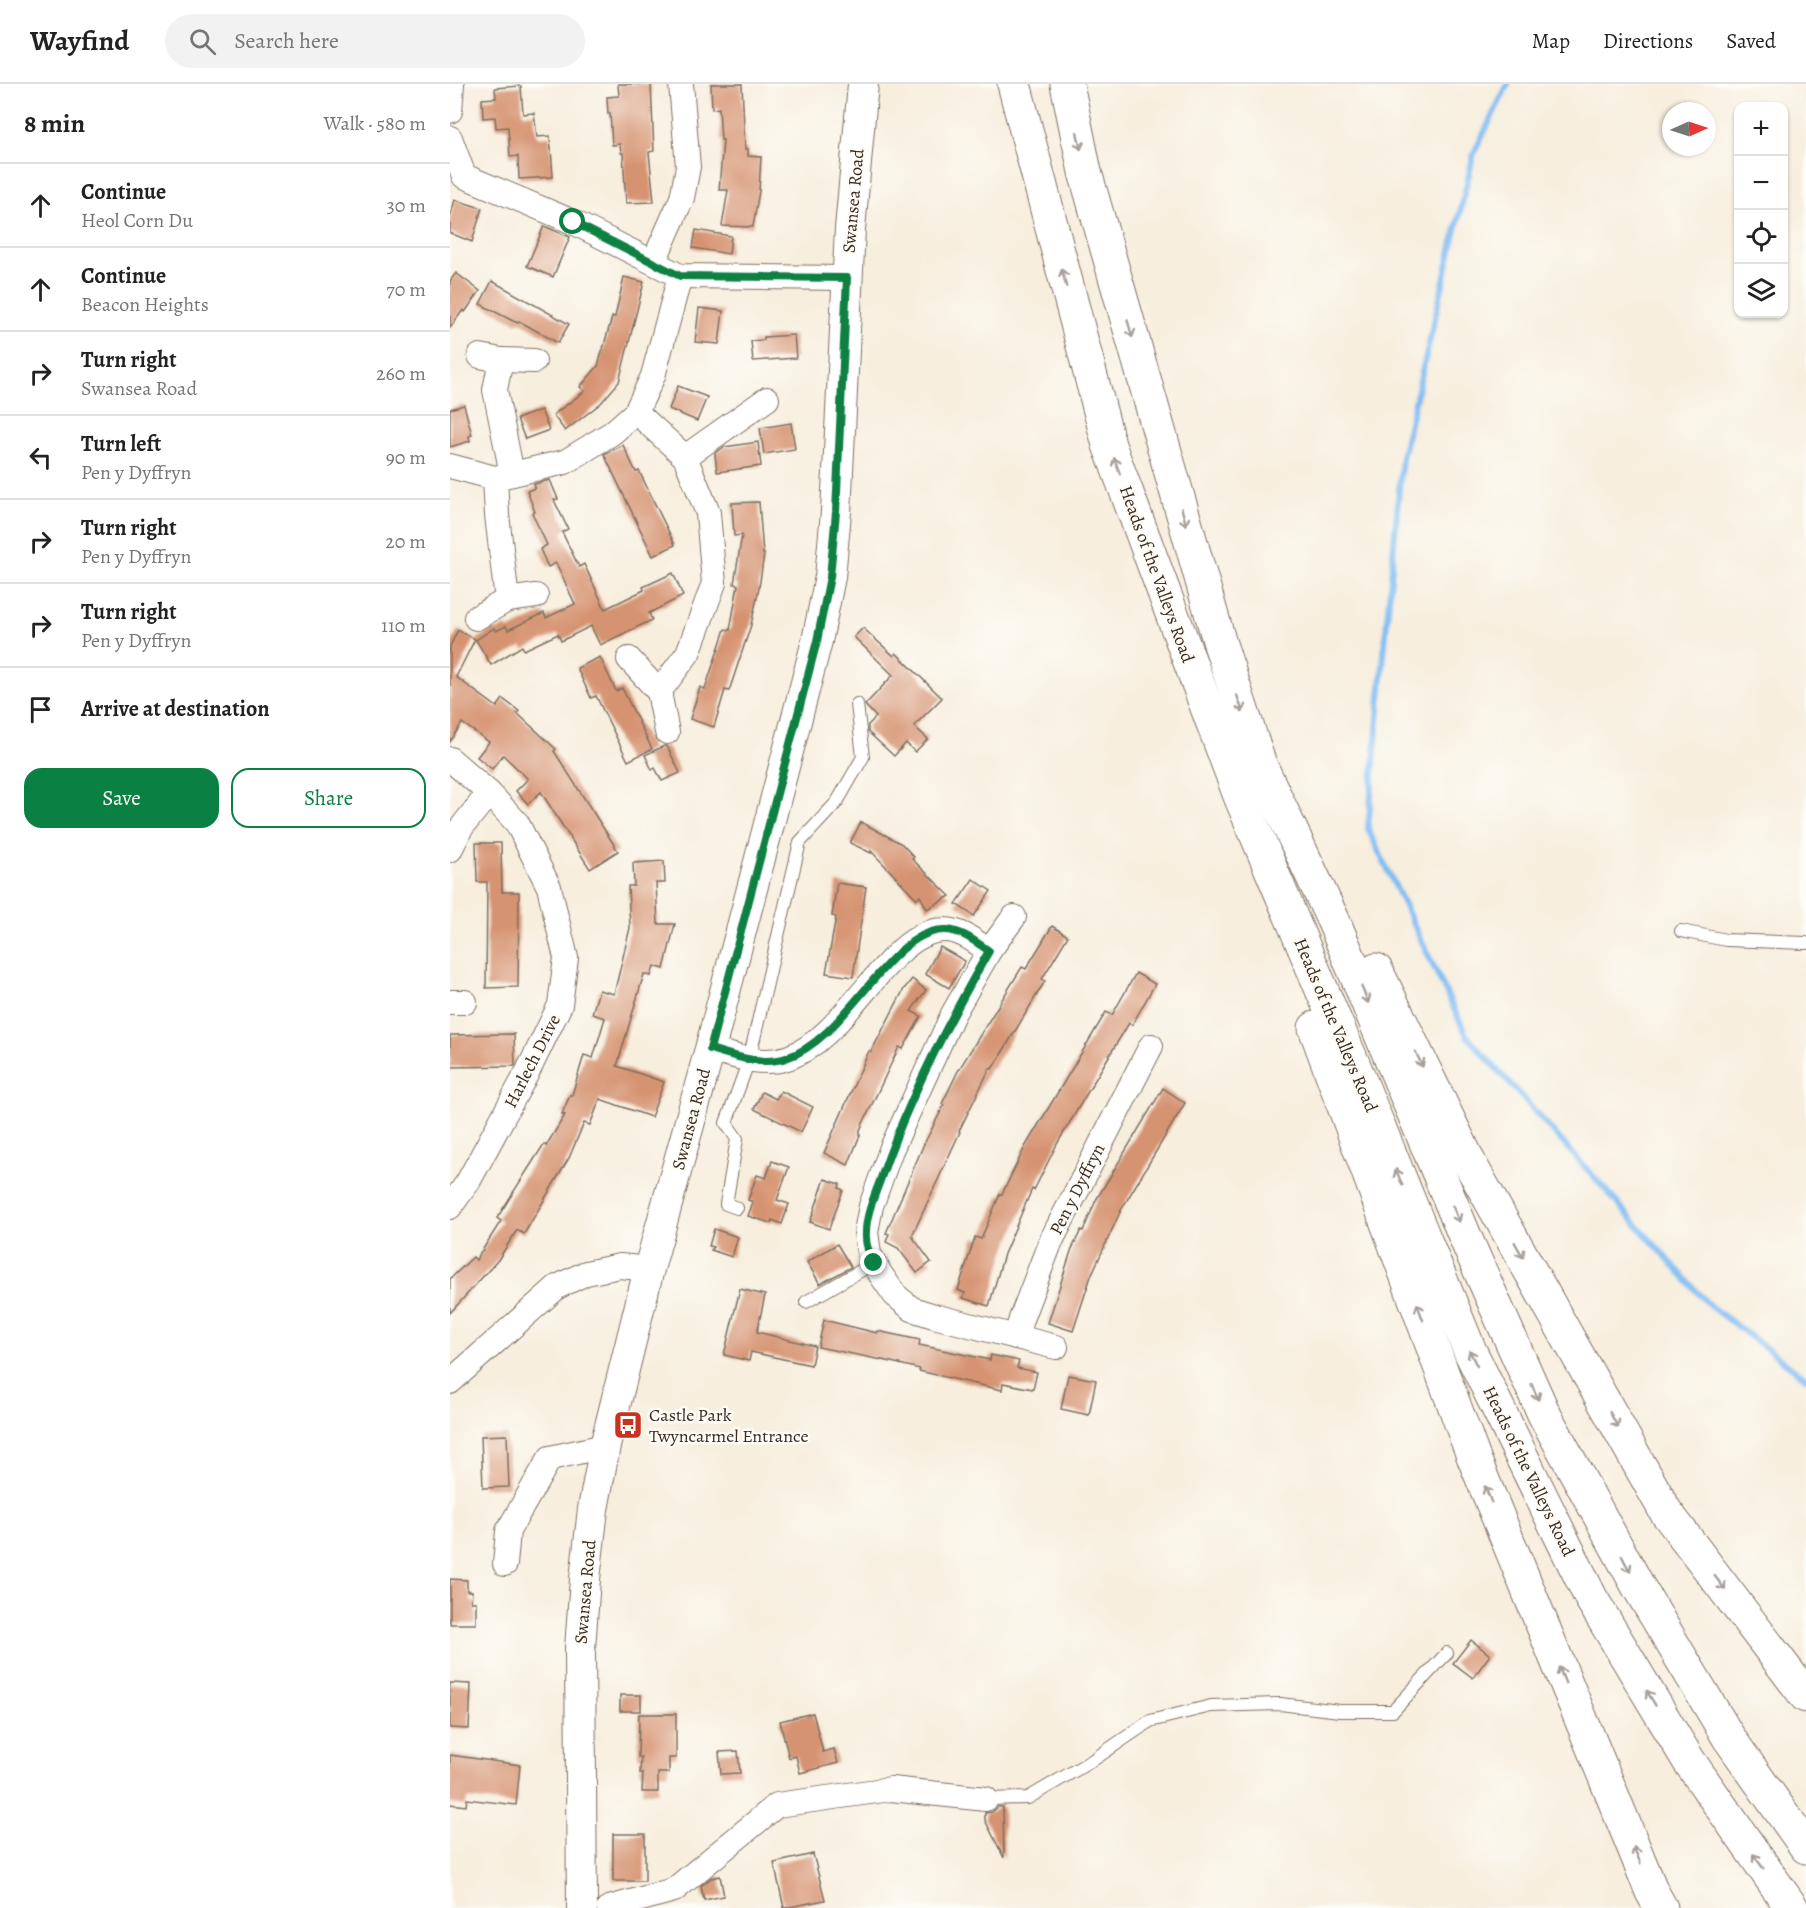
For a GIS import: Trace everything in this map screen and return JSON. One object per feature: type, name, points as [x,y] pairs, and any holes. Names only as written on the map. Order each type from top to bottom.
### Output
[{"type":"highway","name":"Heads of the Valleys Road","points":[[1014,84],[1109,446],[1240,796],[1355,1068],[1470,1351],[1591,1598],[1689,1761],[1792,1908]]},
{"type":"highway","name":"Heads of the Valleys Road","points":[[1067,84],[1085,172],[1220,644],[1259,762],[1334,922],[1469,1246],[1544,1414],[1638,1586],[1729,1738],[1806,1847]]},
{"type":"highway","points":[[1240,796],[1239,836],[1306,1004],[1473,1456],[1595,1756],[1652,1892],[1661,1908]]},
{"type":"highway","points":[[1334,922],[1369,955],[1469,1162],[1666,1512],[1806,1696]]},
{"type":"street","points":[[450,111],[452,84]]},
{"type":"street","points":[[654,261],[682,198],[688,167],[681,84]]},
{"type":"street","name":"Swansea Road","points":[[582,1908],[580,1649],[593,1509],[605,1446],[649,1269],[710,1049],[817,641],[830,577],[836,512],[847,278],[863,84]]},
{"type":"street","points":[[450,138],[464,176],[573,222],[680,276],[847,278]]},
{"type":"street","points":[[450,466],[504,476],[566,462],[612,434],[636,412],[653,376],[680,276]]},
{"type":"street","points":[[507,600],[497,515],[504,476],[491,358],[534,361]]},
{"type":"street","points":[[686,457],[767,399]]},
{"type":"street","points":[[636,412],[686,457],[708,513],[714,583],[688,653],[659,692]]},
{"type":"street","points":[[476,618],[507,600],[536,596]]},
{"type":"street","points":[[629,659],[659,692],[667,732]]},
{"type":"street","name":"Harlech Drive","points":[[450,759],[489,793],[517,823],[549,887],[566,958],[560,1005],[523,1081],[468,1182],[452,1199]]},
{"type":"street","points":[[450,850],[461,828],[489,793]]},
{"type":"street","points":[[1014,917],[989,951],[952,1014],[891,1150],[871,1206],[866,1232],[869,1254],[874,1263],[895,1295],[912,1309],[1056,1347]]},
{"type":"street","points":[[710,1049],[749,1060],[785,1059],[814,1045],[846,1013],[906,945],[924,933],[945,929],[968,936],[989,951]]},
{"type":"street","name":"Pen y Dyffryn","points":[[1016,1337],[1050,1243],[1151,1046]]},
{"type":"street","points":[[450,1382],[557,1287],[586,1273],[620,1266],[649,1269]]},
{"type":"street","points":[[505,1564],[508,1531],[550,1458],[605,1446]]},
{"type":"street","points":[[609,1908],[675,1899],[777,1805],[891,1789],[986,1799]]},
{"type":"lane","points":[[737,1208],[726,1204],[737,1139],[726,1123],[749,1060],[800,843],[837,802],[862,757],[858,704]]},
{"type":"lane","points":[[1682,931],[1726,940],[1806,943]]},
{"type":"lane","points":[[806,1302],[874,1263]]},
{"type":"lane","points":[[986,1799],[1028,1798],[1093,1760],[1150,1721],[1211,1706],[1280,1704],[1340,1711],[1393,1711],[1447,1653]]},
{"type":"building","points":[[618,84],[651,84],[654,151],[649,152],[654,202],[626,203],[623,153],[621,153],[620,144],[612,145],[610,113],[608,114],[607,97],[619,96]]},
{"type":"building","points":[[711,84],[742,84],[745,149],[748,149],[748,156],[761,157],[759,191],[753,227],[722,226],[728,190],[719,190],[723,140],[721,140],[719,108],[712,109]]},
{"type":"building","points":[[521,86],[523,114],[534,113],[537,137],[550,136],[553,177],[519,179],[518,156],[510,157],[508,127],[496,128],[495,117],[483,118],[482,99],[496,98],[495,88]]},
{"type":"building","points":[[455,200],[482,208],[472,242],[450,233],[450,217]]},
{"type":"building","points":[[544,226],[570,237],[553,277],[527,266]]},
{"type":"building","points":[[696,230],[731,236],[729,254],[693,248]]},
{"type":"building","points":[[456,273],[480,291],[450,328],[450,281]]},
{"type":"building","points":[[624,277],[644,282],[619,382],[601,403],[565,431],[553,415],[585,391],[580,387],[598,366],[612,317],[615,317]]},
{"type":"building","points":[[492,281],[569,324],[558,343],[519,321],[518,323],[511,320],[480,304]]},
{"type":"building","points":[[699,308],[723,311],[719,344],[695,342]]},
{"type":"building","points":[[794,335],[796,358],[753,361],[751,341],[764,340],[764,337]]},
{"type":"building","points":[[678,386],[707,397],[697,421],[669,409]]},
{"type":"building","points":[[464,405],[472,435],[469,436],[470,441],[450,447],[450,409]]},
{"type":"building","points":[[541,410],[549,430],[525,439],[517,419]]},
{"type":"building","points":[[791,423],[795,449],[764,454],[760,428]]},
{"type":"building","points":[[758,442],[761,466],[717,472],[715,453],[724,447]]},
{"type":"building","points":[[623,445],[636,472],[639,471],[675,545],[653,556],[604,454]]},
{"type":"building","points":[[550,480],[558,499],[554,500],[568,529],[562,532],[579,567],[584,564],[605,609],[673,573],[683,596],[649,613],[652,620],[600,645],[591,626],[561,641],[558,634],[524,650],[522,646],[491,665],[476,640],[494,628],[496,631],[506,626],[508,630],[544,613],[546,618],[575,604],[556,563],[548,567],[540,549],[547,545],[532,513],[535,512],[527,491],[535,488],[534,484]]},
{"type":"building","points":[[759,502],[764,554],[759,588],[751,625],[729,691],[725,690],[714,727],[690,719],[700,687],[705,689],[725,629],[730,630],[738,585],[734,584],[742,535],[734,536],[732,503]]},
{"type":"building","points":[[863,628],[894,656],[896,653],[942,698],[914,726],[928,739],[915,752],[906,743],[894,756],[868,732],[868,725],[876,717],[865,705],[893,675],[854,637]]},
{"type":"building","points":[[458,630],[475,639],[456,677],[497,707],[503,699],[519,711],[517,713],[556,749],[554,751],[618,851],[590,869],[541,792],[528,804],[516,791],[528,779],[503,755],[492,769],[477,757],[489,742],[462,723],[450,742],[450,646]]},
{"type":"building","points":[[600,657],[616,691],[622,688],[652,749],[628,761],[596,696],[591,698],[577,668]]},
{"type":"building","points":[[667,746],[680,773],[662,781],[655,768],[652,770],[645,755]]},
{"type":"building","points":[[861,822],[902,844],[914,857],[912,859],[950,896],[927,909],[920,896],[917,899],[871,851],[871,853],[850,843]]},
{"type":"building","points":[[476,843],[501,843],[502,892],[519,892],[518,987],[486,988],[487,882],[477,882]]},
{"type":"building","points":[[664,861],[665,883],[656,883],[658,924],[675,924],[664,969],[654,966],[651,976],[644,974],[617,1066],[664,1082],[651,1117],[600,1099],[590,1125],[584,1123],[569,1158],[524,1234],[517,1230],[498,1260],[450,1313],[450,1279],[473,1257],[476,1260],[501,1221],[497,1218],[565,1115],[562,1114],[572,1095],[584,1055],[593,1058],[605,1018],[592,1014],[599,990],[614,994],[630,928],[628,886],[634,886],[633,863]]},
{"type":"building","points":[[973,879],[991,891],[974,916],[956,904]]},
{"type":"building","points":[[837,883],[866,887],[853,977],[826,973],[836,917],[832,916]]},
{"type":"building","points":[[1052,926],[1068,936],[1042,979],[1045,981],[992,1069],[990,1068],[959,1131],[912,1236],[931,1262],[917,1273],[898,1248],[886,1242],[889,1234],[886,1233],[958,1071],[1022,967],[1026,969]]},
{"type":"building","points":[[940,947],[965,961],[949,988],[925,974]]},
{"type":"building","points":[[1136,973],[1155,984],[1132,1025],[1129,1023],[1112,1051],[1057,1144],[1034,1190],[1032,1189],[1004,1254],[989,1306],[963,1298],[965,1293],[958,1290],[975,1237],[981,1239],[1000,1194],[1025,1147],[1106,1012],[1112,1015]]},
{"type":"building","points":[[912,979],[926,990],[911,1011],[921,1016],[903,1049],[899,1047],[860,1130],[848,1165],[824,1153],[869,1051],[871,1052],[904,989]]},
{"type":"building","points":[[514,1034],[515,1066],[450,1067],[450,1035]]},
{"type":"building","points":[[1163,1088],[1185,1103],[1121,1210],[1091,1276],[1073,1331],[1048,1323],[1071,1251],[1081,1230],[1083,1231],[1096,1200]]},
{"type":"building","points":[[781,1091],[813,1107],[801,1132],[754,1109],[762,1092],[776,1099]]},
{"type":"building","points":[[772,1161],[789,1167],[777,1200],[789,1204],[782,1224],[748,1216],[753,1202],[748,1200],[757,1175],[766,1178]]},
{"type":"building","points":[[825,1179],[840,1184],[839,1188],[843,1190],[829,1229],[810,1222]]},
{"type":"building","points":[[714,1229],[738,1237],[732,1257],[711,1250],[713,1247],[709,1246]]},
{"type":"building","points":[[837,1244],[851,1267],[820,1284],[807,1262]]},
{"type":"building","points":[[740,1289],[765,1295],[757,1332],[815,1346],[811,1365],[751,1352],[749,1361],[724,1355]]},
{"type":"building","points":[[824,1320],[877,1333],[877,1331],[920,1340],[919,1345],[990,1360],[991,1355],[1019,1361],[1017,1368],[1037,1372],[1033,1389],[1003,1383],[1002,1390],[919,1371],[920,1369],[887,1361],[818,1347]]},
{"type":"building","points":[[1068,1375],[1096,1380],[1089,1415],[1061,1409]]},
{"type":"building","points":[[507,1435],[509,1487],[483,1488],[481,1436]]},
{"type":"building","points":[[450,1579],[467,1580],[467,1591],[472,1591],[471,1602],[476,1602],[476,1624],[450,1624]]},
{"type":"building","points":[[1471,1640],[1490,1655],[1473,1678],[1453,1663]]},
{"type":"building","points":[[450,1683],[471,1684],[469,1729],[450,1728]]},
{"type":"building","points":[[620,1695],[641,1695],[641,1711],[620,1711]]},
{"type":"building","points":[[813,1713],[823,1752],[834,1749],[838,1763],[800,1773],[796,1756],[789,1758],[780,1721]]},
{"type":"building","points":[[639,1714],[676,1714],[676,1758],[669,1758],[669,1773],[658,1773],[658,1792],[642,1792],[643,1773],[640,1773],[641,1757],[638,1757]]},
{"type":"building","points":[[738,1751],[740,1773],[721,1774],[719,1752]]},
{"type":"building","points":[[450,1755],[520,1765],[516,1805],[467,1799],[466,1806],[450,1804]]},
{"type":"building","points":[[998,1807],[1003,1807],[1004,1858],[985,1820],[985,1813],[992,1812]]},
{"type":"building","points":[[613,1834],[645,1834],[645,1881],[613,1881]]},
{"type":"building","points":[[813,1854],[825,1900],[784,1908],[774,1863]]},
{"type":"building","points":[[720,1876],[724,1896],[704,1900],[701,1886],[711,1878]]},
{"type":"waterway","points":[[1508,84],[1474,153],[1402,457],[1368,829],[1467,1036],[1710,1306],[1806,1378]]},
{"type":"place","name":"Castle Park Twyncarmel Entrance","points":[[628,1425]]},
{"type":"route","points":[[573,222],[680,276],[847,278],[836,512],[830,577],[817,641],[710,1049],[749,1060],[785,1059],[814,1045],[846,1013],[906,945],[924,933],[945,929],[968,936],[989,951],[952,1014],[891,1150],[871,1206],[866,1232],[869,1254],[874,1263]]}]
